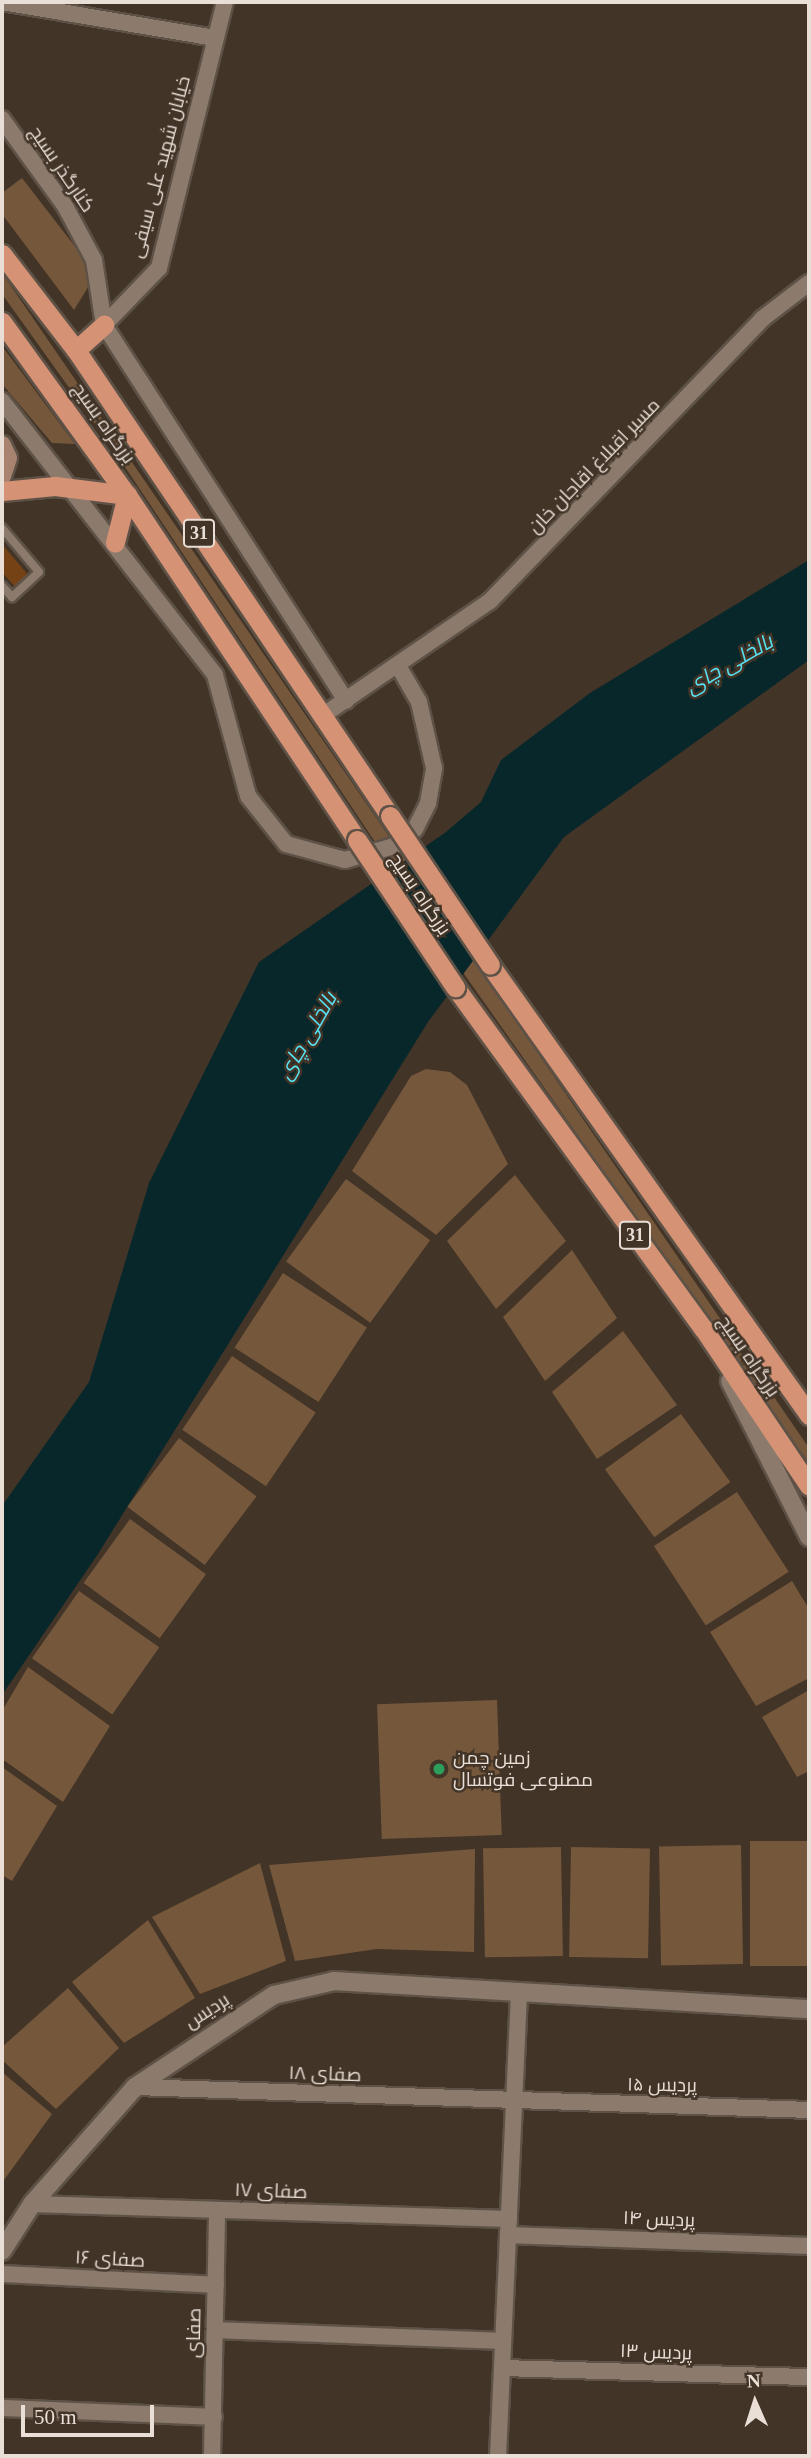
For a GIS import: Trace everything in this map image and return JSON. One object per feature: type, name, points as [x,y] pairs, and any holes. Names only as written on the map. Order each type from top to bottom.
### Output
[{"type":"highway","name":"بزرگراه بسیج","points":[[2,254],[76,350],[490,965],[809,1415]]},
{"type":"highway","name":"بزرگراه بسیج","points":[[2,322],[127,495],[455,987],[703,1328],[809,1486]]},
{"type":"highway","points":[[76,350],[104,325]]},
{"type":"highway","points":[[2,491],[75,488],[127,495],[115,542]]},
{"type":"main road","points":[[2,445],[8,464],[2,475]]},
{"type":"street","points":[[2,2],[215,38]]},
{"type":"street","name":"خیابان شهید علی سیفی","points":[[104,325],[159,268],[225,2]]},
{"type":"street","name":"کنارگذر بسیج","points":[[2,119],[65,206],[94,260],[104,325]]},
{"type":"street","name":"مسیر اقبلاغ اقاجان خان","points":[[322,716],[399,668],[490,601],[762,319],[809,282]]},
{"type":"street","points":[[104,325],[346,701]]},
{"type":"street","points":[[2,401],[75,488],[215,675],[248,796],[286,844],[345,860],[394,846],[415,829],[428,803],[434,768],[419,702],[399,668]]},
{"type":"street","points":[[703,1328],[809,1537]]},
{"type":"street","name":"پردیس","points":[[2,2251],[33,2204],[135,2087],[274,1995],[334,1981],[809,2009]]},
{"type":"street","points":[[498,2456],[519,1991]]},
{"type":"street","name":"صفای ۱۸","points":[[135,2087],[514,2102]]},
{"type":"street","name":"پردیس ۱۵","points":[[514,2102],[809,2110]]},
{"type":"street","name":"صفای ۱۷","points":[[33,2204],[218,2210],[508,2227]]},
{"type":"street","name":"صفای","points":[[212,2456],[218,2210]]},
{"type":"street","name":"پردیس ۱۴","points":[[508,2227],[809,2246]]},
{"type":"street","name":"صفای ۱۶","points":[[2,2274],[216,2285]]},
{"type":"street","points":[[215,2330],[503,2341]]},
{"type":"street","name":"پردیس ۱۳","points":[[502,2368],[809,2377]]},
{"type":"street","points":[[2,2408],[214,2417]]},
{"type":"lane","points":[[2,528],[39,572],[12,597],[2,586]]},
{"type":"shaded area","points":[[22,178],[87,262],[90,284],[74,310],[2,214],[2,193]]},
{"type":"shaded area","points":[[2,273],[809,1448],[809,1463],[443,944],[113,449],[2,294]]},
{"type":"shaded area","points":[[2,346],[75,444],[52,443],[2,384]]},
{"type":"shaded area","points":[[426,1069],[450,1072],[467,1085],[508,1164],[436,1235],[352,1171],[411,1076]]},
{"type":"shaded area","points":[[515,1175],[566,1241],[496,1309],[447,1241]]},
{"type":"shaded area","points":[[346,1179],[430,1240],[370,1323],[286,1262]]},
{"type":"shaded area","points":[[572,1250],[617,1318],[545,1381],[503,1317]]},
{"type":"shaded area","points":[[283,1273],[367,1327],[318,1402],[235,1348]]},
{"type":"shaded area","points":[[623,1331],[677,1405],[597,1459],[552,1392]]},
{"type":"shaded area","points":[[232,1356],[316,1412],[266,1486],[182,1430]]},
{"type":"shaded area","points":[[681,1414],[730,1482],[654,1537],[605,1469]]},
{"type":"shaded area","points":[[179,1438],[256,1496],[205,1565],[127,1507]]},
{"type":"shaded area","points":[[737,1492],[789,1572],[706,1626],[654,1546]]},
{"type":"shaded area","points":[[130,1519],[206,1574],[160,1638],[84,1583]]},
{"type":"shaded area","points":[[792,1581],[809,1609],[809,1678],[756,1706],[710,1632]]},
{"type":"shaded area","points":[[79,1591],[159,1647],[112,1714],[32,1658]]},
{"type":"shaded area","points":[[28,1667],[110,1726],[63,1802],[2,1759],[2,1711]]},
{"type":"shaded area","points":[[809,1690],[809,1771],[797,1777],[762,1717]]},
{"type":"shaded area","name":"زمین چمن مصنوعی فوتسال","points":[[497,1700],[502,1835],[382,1839],[377,1704]]},
{"type":"shaded area","points":[[2,1767],[57,1806],[12,1881],[2,1875]]},
{"type":"shaded area","points":[[750,1841],[809,1841],[809,1966],[750,1966]]},
{"type":"shaded area","points":[[741,1845],[743,1964],[661,1965],[659,1846]]},
{"type":"shaded area","points":[[561,1847],[563,1956],[485,1957],[483,1848]]},
{"type":"shaded area","points":[[571,1847],[650,1848],[648,1958],[569,1957]]},
{"type":"shaded area","points":[[475,1849],[474,1952],[377,1949],[295,1961],[269,1865]]},
{"type":"shaded area","points":[[260,1863],[286,1961],[200,1994],[152,1917]]},
{"type":"shaded area","points":[[148,1920],[195,1998],[124,2043],[72,1982]]},
{"type":"shaded area","points":[[68,1988],[119,2048],[56,2109],[2,2060],[2,2047]]},
{"type":"shaded area","points":[[2,2072],[52,2114],[4,2180],[2,2179]]},
{"type":"water","name":"بالخلی چای","points":[[809,560],[809,660],[564,837],[428,1022],[98,1554],[2,1695],[2,1506],[89,1382],[149,1183],[259,962],[446,832],[481,802],[501,760],[590,693]]},
{"type":"building","points":[[2,544],[29,576],[16,588],[2,572]]},
{"type":"place","name":"زمین چمن مصنوعی فوتسال","points":[[439,1769]]}]
